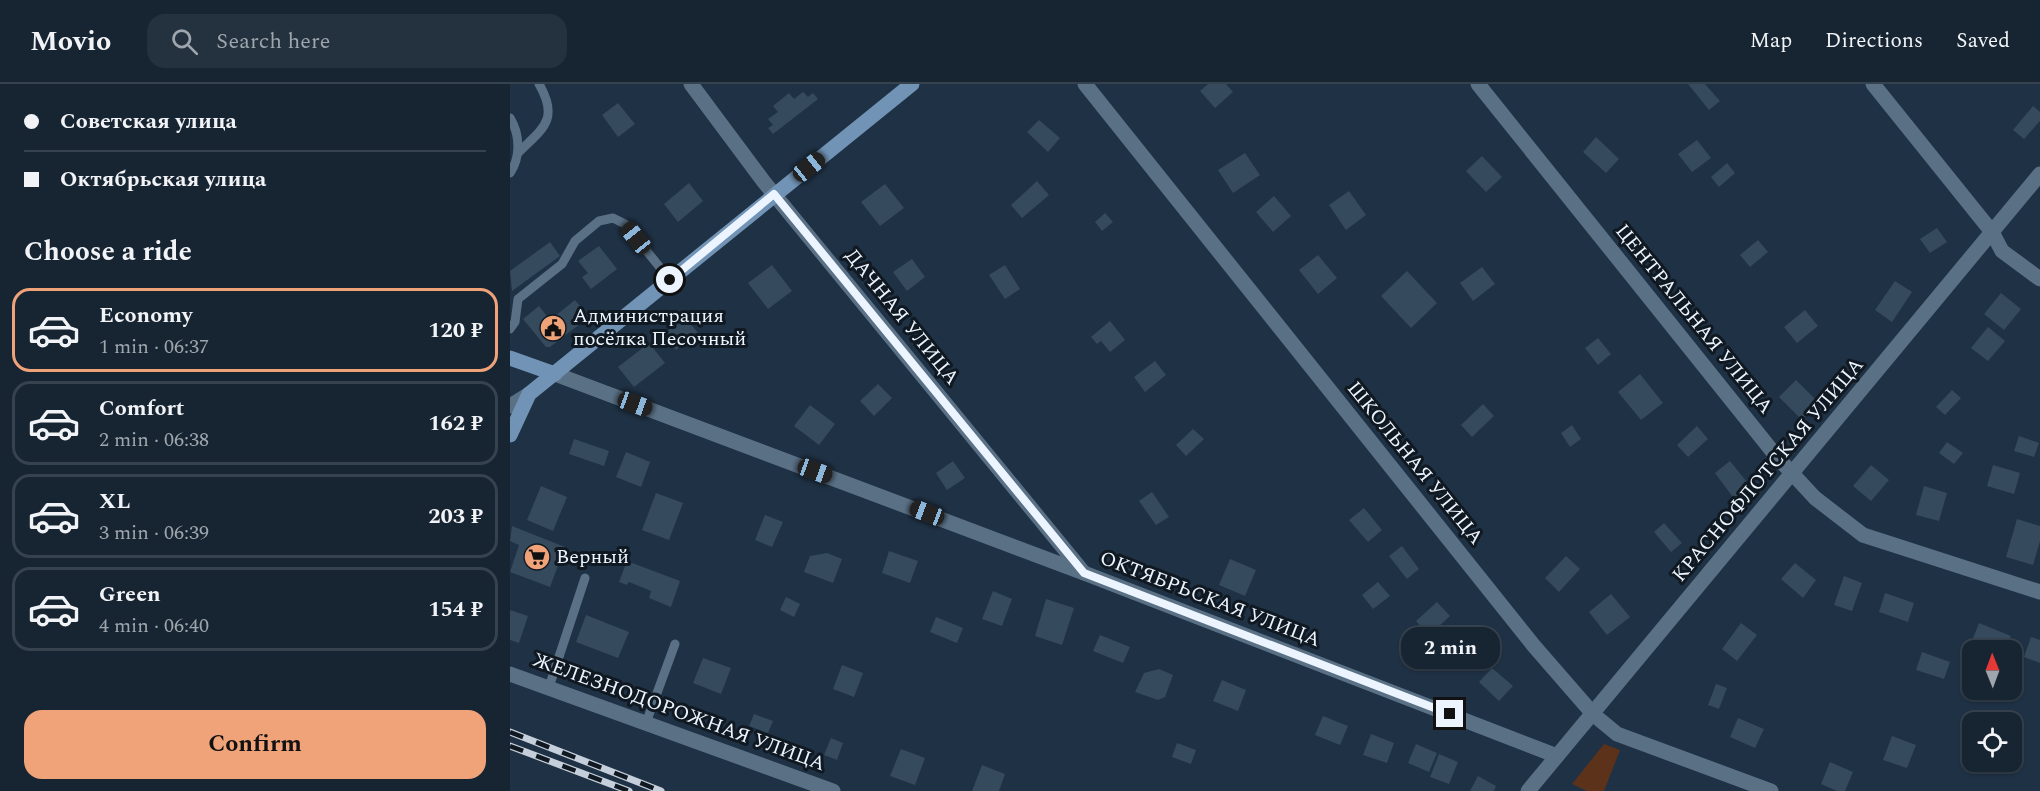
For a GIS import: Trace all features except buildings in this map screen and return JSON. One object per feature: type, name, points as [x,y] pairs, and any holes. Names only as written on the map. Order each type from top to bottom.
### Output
[{"type":"main road","points":[[510,435],[529,394],[912,84]]},
{"type":"main road","name":"ОКТЯБРЬСКАЯ УЛИЦА","points":[[512,357],[555,374]]},
{"type":"street","name":"ДАЧНАЯ УЛИЦА","points":[[691,84],[774,194],[1084,573]]},
{"type":"street","name":"ШКОЛЬНАЯ УЛИЦА","points":[[1085,84],[1534,646],[1594,715],[1617,734],[1771,791]]},
{"type":"street","name":"ЦЕНТРАЛЬНАЯ УЛИЦА","points":[[1478,84],[1792,474],[1815,498],[1863,535],[2040,592]]},
{"type":"street","points":[[1874,84],[1992,232],[2002,251],[2040,279]]},
{"type":"street","name":"КРАСНОФЛОТСКАЯ УЛИЦА","points":[[1528,791],[1594,715],[2040,174]]},
{"type":"street","name":"ОКТЯБРЬСКАЯ УЛИЦА","points":[[555,374],[1084,573],[1557,756]]},
{"type":"street","points":[[510,406],[529,394]]},
{"type":"street","name":"ЖЕЛЕЗНОДОРОЖНАЯ УЛИЦА","points":[[510,674],[833,791]]},
{"type":"lane","points":[[518,153],[545,126],[549,117],[549,105],[539,84]]},
{"type":"lane","points":[[510,118],[517,139],[518,153],[515,166],[510,173]]},
{"type":"lane","points":[[510,329],[515,322],[518,299],[562,264],[575,241],[599,221],[613,218],[625,224],[670,280]]},
{"type":"lane","points":[[549,687],[585,578]]},
{"type":"lane","points":[[646,723],[675,644]]},
{"type":"shaded area","points":[[1604,744],[1620,750],[1604,791],[1587,791],[1572,784]]},
{"type":"railway","points":[[510,732],[661,791]]},
{"type":"railway","points":[[510,746],[629,791]]},
{"type":"place","name":"Администрация посёлка Песочный","points":[[553,328]]},
{"type":"place","name":"Верный","points":[[537,557]]},
{"type":"route","points":[[670,280],[774,194],[1084,573],[1450,714]]}]
